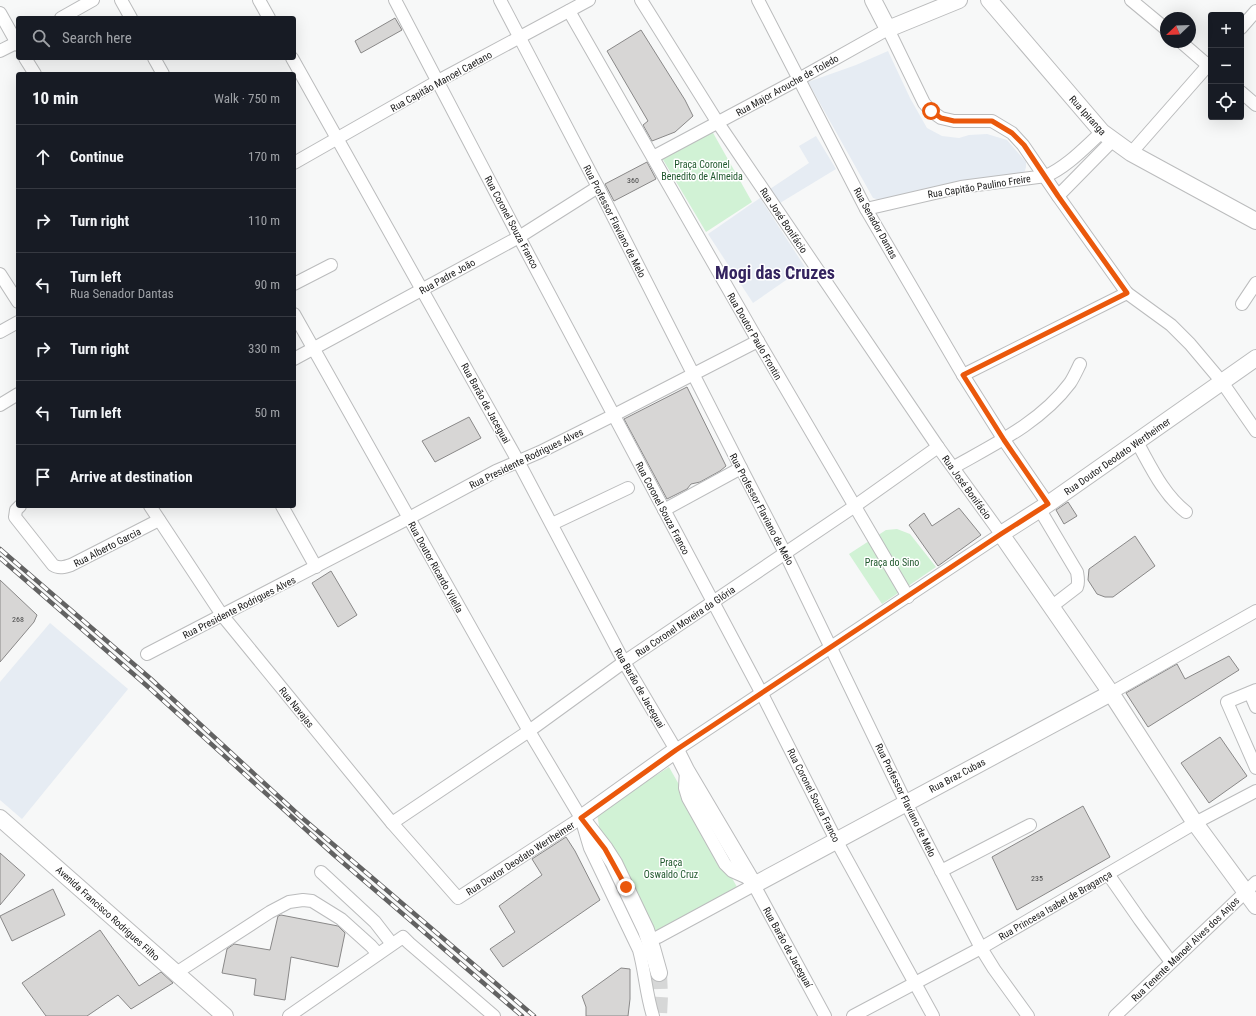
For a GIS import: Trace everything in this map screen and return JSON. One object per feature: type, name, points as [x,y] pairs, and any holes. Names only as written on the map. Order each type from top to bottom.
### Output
[{"type":"main road","name":"Rua Major Arouche de Toledo","points":[[873,0],[883,11],[895,18],[922,16]]},
{"type":"main road","points":[[873,0],[888,29]]},
{"type":"main road","name":"Rua Major Arouche de Toledo","points":[[888,29],[959,0]]},
{"type":"main road","name":"Rua Ipiranga","points":[[989,0],[1107,136],[1132,153],[1256,221]]},
{"type":"main road","name":"Rua Doutor Deodato Wertheimer","points":[[1001,534],[1044,507],[1256,358]]},
{"type":"main road","points":[[1001,534],[1111,693],[1196,823],[1251,887],[1256,906]]},
{"type":"main road","name":"Rua Braz Cubas","points":[[752,882],[836,840],[1111,693]]},
{"type":"main road","name":"Rua Doutor Deodato Wertheimer","points":[[581,818],[676,750]]},
{"type":"main road","name":"Rua Barão de Jaceguaí","points":[[676,750],[686,770],[752,882]]},
{"type":"main road","name":"Avenida Francisco Rodrigues Filho","points":[[0,818],[220,1012],[238,1016]]},
{"type":"main road","points":[[581,818],[614,863],[646,930],[659,973]]},
{"type":"street","points":[[65,16],[93,0]]},
{"type":"street","points":[[121,0],[130,16]]},
{"type":"street","points":[[259,0],[268,16]]},
{"type":"street","name":"Rua Coronel Souza Franco","points":[[395,0],[762,694],[836,840],[933,1016]]},
{"type":"street","name":"Rua Professor Flaviano de Melo","points":[[500,0],[786,553],[906,803],[981,948],[994,969],[1028,1016]]},
{"type":"street","name":"Rua Capitão Manoel Caetano","points":[[296,162],[438,81],[589,0]]},
{"type":"street","name":"Rua José Bonifácio","points":[[641,0],[718,123],[938,447],[954,467],[1001,534]]},
{"type":"street","name":"Rua Senador Dantas","points":[[758,0],[866,209],[963,375],[1044,507],[1077,572],[1079,583],[1073,591],[1052,607]]},
{"type":"street","points":[[1132,0],[1160,25]]},
{"type":"street","points":[[1244,24],[1256,10]]},
{"type":"street","name":"Rua Doutor Paulo Frontin","points":[[569,11],[758,341],[908,597]]},
{"type":"street","points":[[0,13],[16,41]]},
{"type":"street","points":[[888,29],[924,103],[931,111],[941,118],[954,121],[992,121],[1012,133],[1024,145],[1058,196],[1127,293],[1171,325],[1190,344],[1222,382],[1256,431]]},
{"type":"street","name":"Rua Major Arouche de Toledo","points":[[653,157],[799,79],[888,29]]},
{"type":"street","points":[[0,51],[16,45]]},
{"type":"street","points":[[1189,48],[1208,63]]},
{"type":"street","points":[[27,60],[34,72]]},
{"type":"street","points":[[155,60],[162,72]]},
{"type":"street","name":"Rua Barão de Jaceguai","points":[[293,60],[518,461],[624,662],[676,750]]},
{"type":"street","points":[[1132,153],[1208,67]]},
{"type":"street","points":[[1244,95],[1256,105]]},
{"type":"street","points":[[1058,196],[1107,136]]},
{"type":"street","name":"Rua Capitão Paulino Freire","points":[[866,209],[961,187],[1046,176],[1057,171],[1107,136]]},
{"type":"street","points":[[1024,145],[1030,177]]},
{"type":"street","name":"Rua Padre João","points":[[296,359],[519,237],[598,187]]},
{"type":"street","points":[[296,283],[330,265]]},
{"type":"street","points":[[0,274],[16,299]]},
{"type":"street","points":[[1242,304],[1256,283]]},
{"type":"street","points":[[963,375],[1127,293]]},
{"type":"street","name":"Rua Doutor Ricardo Vilella","points":[[296,318],[528,731],[581,818],[590,848],[639,950],[647,996],[653,1016]]},
{"type":"street","points":[[0,332],[16,323]]},
{"type":"street","name":"Rua Presidente Rodrigues Alves","points":[[147,654],[316,567],[496,471],[540,452],[758,341]]},
{"type":"street","points":[[954,467],[1004,440],[1036,418],[1071,382],[1080,364]]},
{"type":"street","points":[[0,405],[16,395]]},
{"type":"street","points":[[1137,442],[1158,480],[1175,503],[1186,512]]},
{"type":"street","name":"Rua Coronel Moreira da Glória","points":[[392,823],[528,731],[624,662],[855,506],[938,447]]},
{"type":"street","points":[[664,510],[741,468]]},
{"type":"street","points":[[552,524],[628,488]]},
{"type":"street","name":"Rua Alberto Garcia","points":[[18,508],[16,510],[15,517],[57,568],[71,565],[159,520]]},
{"type":"street","name":"Rua Navajas","points":[[151,508],[222,615],[392,823],[458,898]]},
{"type":"street","points":[[283,508],[316,567]]},
{"type":"street","name":"Rua Doutor Deodato Wertheimer","points":[[676,750],[1001,534]]},
{"type":"street","name":"Rua Braz Cubas","points":[[1111,693],[1256,611]]},
{"type":"street","points":[[1256,707],[1253,691],[1227,702],[1256,768]]},
{"type":"street","name":"Rua Princesa Isabel de Bragança","points":[[853,1016],[981,948],[1196,823],[1256,791]]},
{"type":"street","name":"Rua Doutor Deodato Wertheimer","points":[[458,898],[581,818]]},
{"type":"street","points":[[941,871],[1030,825]]},
{"type":"street","points":[[321,872],[375,922],[392,944]]},
{"type":"street","points":[[1108,874],[1171,962]]},
{"type":"street","name":"Rua Braz Cubas","points":[[658,937],[713,908],[752,882]]},
{"type":"street","name":"Rua Barão de Jaceguaí","points":[[752,882],[825,1016]]},
{"type":"street","name":"Rua Tenente Manoel Alves dos Anjos","points":[[1115,1016],[1251,887]]},
{"type":"street","points":[[176,973],[270,912],[289,902],[303,900],[312,901],[341,919],[378,954]]},
{"type":"street","points":[[290,1016],[403,937],[494,1016]]},
{"type":"shaded area","points":[[888,51],[910,98],[927,128],[942,136],[959,138],[969,135],[987,134],[1007,140],[1026,162],[1024,174],[883,201],[873,198],[808,82],[856,65]]},
{"type":"shaded area","points":[[816,136],[836,169],[780,203],[770,189],[809,163],[799,146]]},
{"type":"shaded area","points":[[760,198],[805,267],[753,303],[708,234]]},
{"type":"shaded area","points":[[50,623],[128,689],[22,819],[0,800],[0,682]]},
{"type":"green space","name":"Praça Coronel Benedito de Almeida","points":[[712,131],[752,202],[706,232],[662,158]]},
{"type":"green space","name":"Praça do Sino","points":[[897,529],[910,534],[936,567],[882,604],[849,554],[886,530]]},
{"type":"green space","name":"Praça Oswaldo Cruz","points":[[669,767],[737,887],[651,935],[600,833],[597,813]]},
{"type":"building","points":[[395,18],[402,30],[361,53],[355,41]]},
{"type":"building","points":[[641,30],[685,100],[693,116],[675,132],[652,141],[643,125],[648,121],[607,51]]},
{"type":"building","points":[[647,162],[656,179],[614,201],[605,184]]},
{"type":"building","points":[[687,387],[726,466],[720,471],[700,482],[691,484],[687,489],[667,499],[624,419]]},
{"type":"building","points":[[469,417],[481,438],[435,462],[422,441]]},
{"type":"building","points":[[1068,502],[1077,516],[1064,524],[1056,510]]},
{"type":"building","points":[[959,508],[981,535],[938,566],[909,525],[924,513],[932,526]]},
{"type":"building","points":[[1135,536],[1155,566],[1113,597],[1105,597],[1097,594],[1088,580],[1089,569]]},
{"type":"building","points":[[331,571],[357,615],[338,627],[312,583]]},
{"type":"building","points":[[0,580],[37,615],[34,622],[0,662]]},
{"type":"building","points":[[1229,656],[1239,670],[1148,727],[1126,693],[1177,664],[1185,679]]},
{"type":"building","points":[[1220,737],[1247,776],[1209,803],[1181,763]]},
{"type":"building","points":[[1083,806],[1110,857],[1017,910],[992,857]]},
{"type":"building","points":[[566,837],[575,851],[600,900],[503,967],[490,949],[515,932],[499,906],[542,875],[532,859]]},
{"type":"building","points":[[0,853],[25,875],[0,905]]},
{"type":"building","points":[[53,889],[65,915],[12,941],[0,916]]},
{"type":"building","points":[[281,915],[338,926],[345,933],[338,967],[291,957],[285,1000],[254,995],[256,979],[222,973],[227,949],[234,944],[270,950],[278,916]]},
{"type":"building","points":[[100,930],[139,986],[161,972],[173,983],[131,1009],[118,995],[87,1016],[46,1016],[22,983]]},
{"type":"building","points":[[621,968],[630,969],[630,999],[628,1016],[586,1016],[586,1007],[582,996]]},
{"type":"tunnel","points":[[659,973],[659,1016]]},
{"type":"railway","points":[[0,549],[151,679],[300,816],[534,1016]]},
{"type":"railway","points":[[0,558],[146,685],[334,855],[522,1016]]},
{"type":"district","name":"Mogi das Cruzes","points":[[775,273]]},
{"type":"route","points":[[626,887],[605,849],[581,818],[676,750],[1048,504],[1004,440],[963,375],[1127,293],[1058,196],[1024,145],[1012,133],[992,121],[954,121],[941,118],[931,111]]}]
